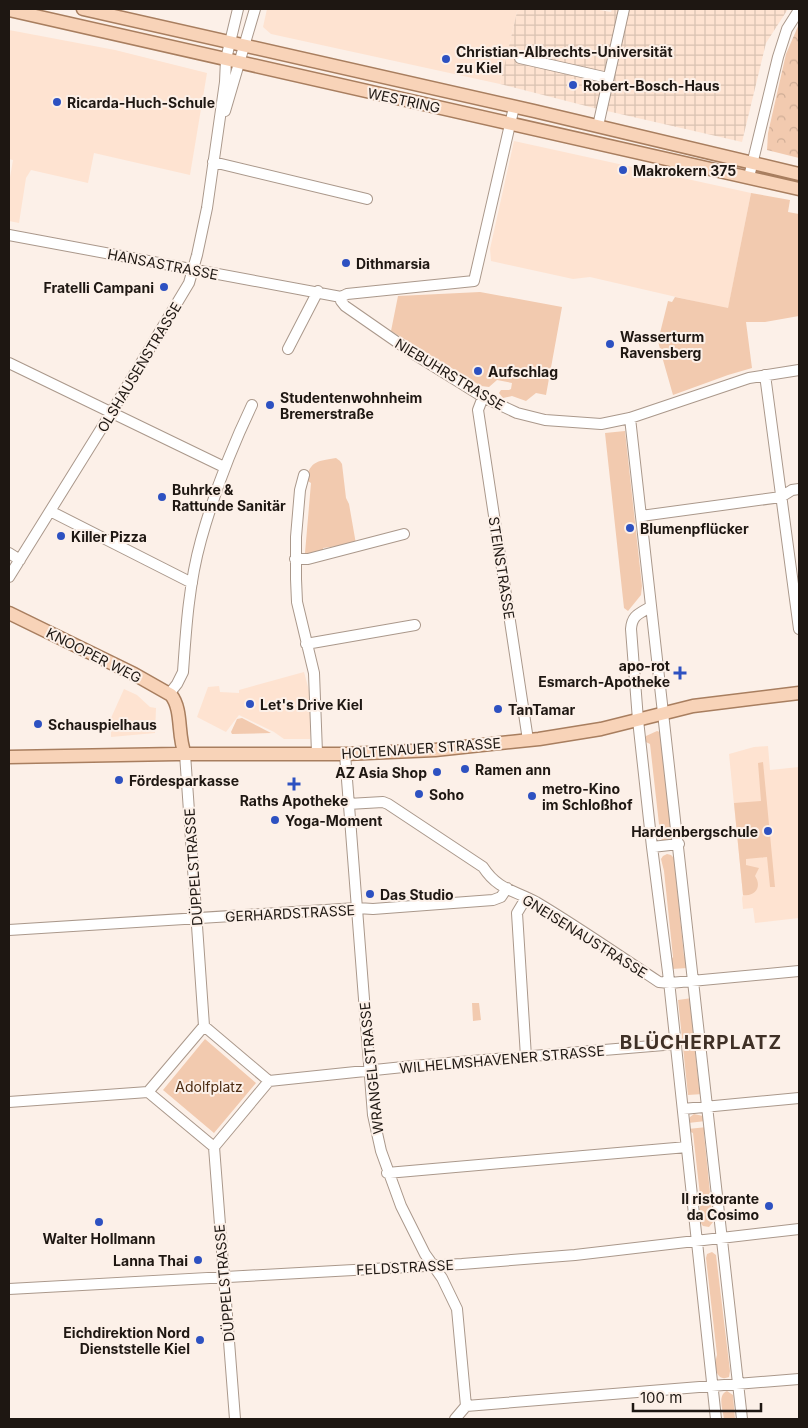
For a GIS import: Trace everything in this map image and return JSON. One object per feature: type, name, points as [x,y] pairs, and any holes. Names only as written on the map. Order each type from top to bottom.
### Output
[{"type":"main road","name":"WESTRING","points":[[83,9],[598,126],[799,174]]},
{"type":"main road","name":"WESTRING","points":[[9,10],[799,189]]},
{"type":"main road","name":"KNOOPER WEG","points":[[9,613],[134,674],[173,701]]},
{"type":"main road","name":"HOLTENAUER STRASSE","points":[[9,757],[345,754],[435,750],[528,740],[601,729],[662,713],[711,704],[799,693]]},
{"type":"main road","name":"DÜPPELSTRASSE","points":[[173,701],[179,716],[181,754]]},
{"type":"street","name":"OLSHAUSENSTRASSE","points":[[9,577],[179,302],[188,283],[207,208],[226,59],[238,9]]},
{"type":"street","name":"OLSHAUSENSTRASSE","points":[[217,137],[255,9]]},
{"type":"street","points":[[598,126],[624,9]]},
{"type":"street","points":[[749,177],[778,57],[787,29],[799,10]]},
{"type":"street","points":[[520,58],[608,78]]},
{"type":"street","points":[[414,102],[418,85]]},
{"type":"street","points":[[288,349],[318,291],[342,297],[347,294],[474,281],[514,107]]},
{"type":"street","points":[[213,162],[367,198]]},
{"type":"street","name":"HANSASTRASSE","points":[[9,235],[318,291]]},
{"type":"street","name":"NIEBUHRSTRASSE","points":[[342,297],[341,301],[345,306],[418,356],[483,397],[517,413],[545,420],[601,424],[630,418],[749,378],[799,370]]},
{"type":"street","points":[[9,363],[224,466]]},
{"type":"street","points":[[765,375],[781,497],[796,587],[799,630]]},
{"type":"street","name":"STEINSTRASSE","points":[[483,397],[478,410],[528,740]]},
{"type":"street","points":[[173,701],[177,684],[183,672],[192,583],[200,542],[224,466],[252,405]]},
{"type":"street","points":[[630,418],[742,1419]]},
{"type":"street","points":[[304,475],[300,490],[295,559],[297,602],[314,673],[318,753]]},
{"type":"street","points":[[640,516],[781,497],[792,490],[799,489]]},
{"type":"street","points":[[50,511],[192,583]]},
{"type":"street","points":[[295,559],[308,559],[404,534]]},
{"type":"street","points":[[9,553],[20,560]]},
{"type":"street","points":[[650,607],[637,615],[631,623],[638,720],[670,983],[716,1419]]},
{"type":"street","points":[[306,644],[415,625]]},
{"type":"street","name":"DÜPPELSTRASSE","points":[[181,754],[204,1026]]},
{"type":"street","name":"WRANGELSTRASSE","points":[[345,754],[373,1115],[381,1151],[401,1206],[442,1278],[457,1309],[466,1406]]},
{"type":"street","name":"GNEISENAUSTRASSE","points":[[348,804],[383,802],[388,804],[482,867],[490,879],[534,901],[659,982],[670,983]]},
{"type":"street","points":[[652,847],[679,844]]},
{"type":"street","name":"GERHARDSTRASSE","points":[[9,930],[357,908],[399,908],[493,900],[501,897],[507,888]]},
{"type":"street","points":[[526,898],[516,914],[526,1057]]},
{"type":"street","points":[[670,983],[799,970]]},
{"type":"street","points":[[9,1102],[148,1092],[214,1147],[269,1081],[204,1026],[148,1092]]},
{"type":"street","name":"WILHELMSHAVENER STRASSE","points":[[269,1081],[676,1044]]},
{"type":"street","points":[[683,1109],[799,1098]]},
{"type":"street","name":"DÜPPELSTRASSE","points":[[214,1147],[235,1419]]},
{"type":"street","points":[[388,1173],[687,1147]]},
{"type":"street","name":"FELDSTRASSE","points":[[9,1288],[433,1265],[575,1255],[799,1229]]},
{"type":"street","points":[[455,1419],[466,1406],[799,1379]]},
{"type":"shaded area","name":"Christian-Albrechts-Universität zu Kiel","points":[[267,9],[521,9],[517,12],[500,84],[271,34],[263,27]]},
{"type":"shaded area","points":[[521,9],[594,9],[611,12],[612,9],[788,9],[766,43],[742,142],[500,84],[517,12]]},
{"type":"shaded area","points":[[9,30],[115,50],[207,73],[190,175],[94,153],[88,183],[31,170],[26,178],[19,223],[9,221],[9,183],[13,160],[9,159]]},
{"type":"shaded area","points":[[514,141],[751,193],[728,309],[590,277],[573,279],[491,261],[490,249]]},
{"type":"shaded area","points":[[304,672],[312,702],[310,739],[284,739],[239,715],[226,732],[197,717],[208,687],[219,686],[220,692],[239,693],[239,690]]},
{"type":"shaded area","points":[[124,689],[137,695],[150,707],[156,708],[155,733],[111,737],[111,718]]},
{"type":"shaded area","name":"Hardenbergschule","points":[[768,746],[770,770],[799,767],[799,918],[755,923],[753,908],[743,909],[729,754],[754,747]]},
{"type":"green space","points":[[799,24],[799,158],[767,150],[768,133],[786,54]]},
{"type":"green space","points":[[751,193],[790,200],[788,212],[799,214],[799,316],[765,322],[746,322],[752,368],[673,395],[658,341],[668,301],[672,302],[675,297],[728,308]]},
{"type":"green space","points":[[480,292],[562,307],[546,395],[536,393],[526,401],[512,396],[503,398],[499,393],[501,390],[511,389],[512,383],[497,380],[489,387],[481,386],[391,331],[398,296]]},
{"type":"green space","points":[[625,431],[642,586],[641,595],[628,611],[624,608],[605,433]]},
{"type":"green space","points":[[336,458],[342,464],[346,498],[349,504],[356,544],[338,548],[338,546],[323,548],[323,553],[307,555],[305,553],[311,483],[306,480],[308,473],[316,463]]},
{"type":"green space","points":[[242,718],[271,733],[232,734],[231,732],[237,719]]},
{"type":"green space","points":[[657,731],[660,732],[672,833],[671,838],[665,841],[659,837],[650,744],[646,742],[646,736]]},
{"type":"green space","points":[[763,762],[775,887],[770,887],[767,857],[746,859],[746,865],[759,868],[755,876],[758,887],[754,893],[743,895],[734,803],[761,801],[758,763]]},
{"type":"green space","points":[[667,854],[674,858],[684,956],[687,968],[672,969],[671,960],[673,957],[664,871],[661,859]]},
{"type":"green space","points":[[692,998],[693,1002],[690,1004],[699,1087],[702,1089],[703,1094],[688,1095],[678,1000]]},
{"type":"green space","points":[[472,1003],[479,1003],[481,1020],[473,1021]]},
{"type":"green space","name":"Adolfplatz","points":[[205,1039],[256,1083],[214,1133],[163,1090]]},
{"type":"green space","points":[[694,1114],[703,1116],[706,1121],[688,1123],[690,1117]]},
{"type":"green space","points":[[707,1127],[704,1134],[713,1222],[709,1227],[703,1226],[700,1219],[699,1209],[701,1204],[693,1133],[688,1131],[688,1129]]},
{"type":"green space","points":[[712,1252],[716,1255],[730,1371],[729,1377],[724,1378],[718,1375],[716,1367],[717,1355],[706,1258],[707,1254]]},
{"type":"green space","points":[[727,1391],[733,1395],[735,1419],[724,1419],[721,1399]]},
{"type":"place","name":"Christian-Albrechts-Universität zu Kiel","points":[[446,59]]},
{"type":"place","name":"Robert-Bosch-Haus","points":[[573,85]]},
{"type":"place","name":"Ricarda-Huch-Schule","points":[[57,102]]},
{"type":"place","name":"Makrokern 375","points":[[623,170]]},
{"type":"place","name":"Dithmarsia","points":[[346,263]]},
{"type":"place","name":"Fratelli Campani","points":[[164,287]]},
{"type":"place","name":"Wasserturm Ravensberg","points":[[610,344]]},
{"type":"place","name":"Aufschlag","points":[[478,371]]},
{"type":"place","name":"Studentenwohnheim Bremerstraße","points":[[270,405]]},
{"type":"place","name":"Buhrke & Rattunde Sanitär","points":[[162,497]]},
{"type":"place","name":"Blumenpflücker","points":[[630,528]]},
{"type":"place","name":"Killer Pizza","points":[[61,536]]},
{"type":"place","name":"apo-rot Esmarch-Apotheke","points":[[680,673]]},
{"type":"place","name":"Let's Drive Kiel","points":[[250,704]]},
{"type":"place","name":"TanTamar","points":[[498,709]]},
{"type":"place","name":"Schauspielhaus","points":[[38,724]]},
{"type":"place","name":"Ramen ann","points":[[465,769]]},
{"type":"place","name":"AZ Asia Shop","points":[[437,772]]},
{"type":"place","name":"Fördesparkasse","points":[[119,780]]},
{"type":"place","name":"Raths Apotheke","points":[[294,784]]},
{"type":"place","name":"Soho","points":[[419,794]]},
{"type":"place","name":"metro-Kino im Schloßhof","points":[[532,796]]},
{"type":"place","name":"Yoga-Moment","points":[[275,820]]},
{"type":"place","name":"Hardenbergschule","points":[[768,831]]},
{"type":"place","name":"Das Studio","points":[[370,894]]},
{"type":"place","name":"Il ristorante da Cosimo","points":[[769,1206]]},
{"type":"place","name":"Walter Hollmann","points":[[99,1222]]},
{"type":"place","name":"Lanna Thai","points":[[198,1260]]},
{"type":"place","name":"Eichdirektion Nord Dienststelle Kiel","points":[[200,1340]]},
{"type":"district","name":"BLÜCHERPLATZ","points":[[701,1042]]}]
